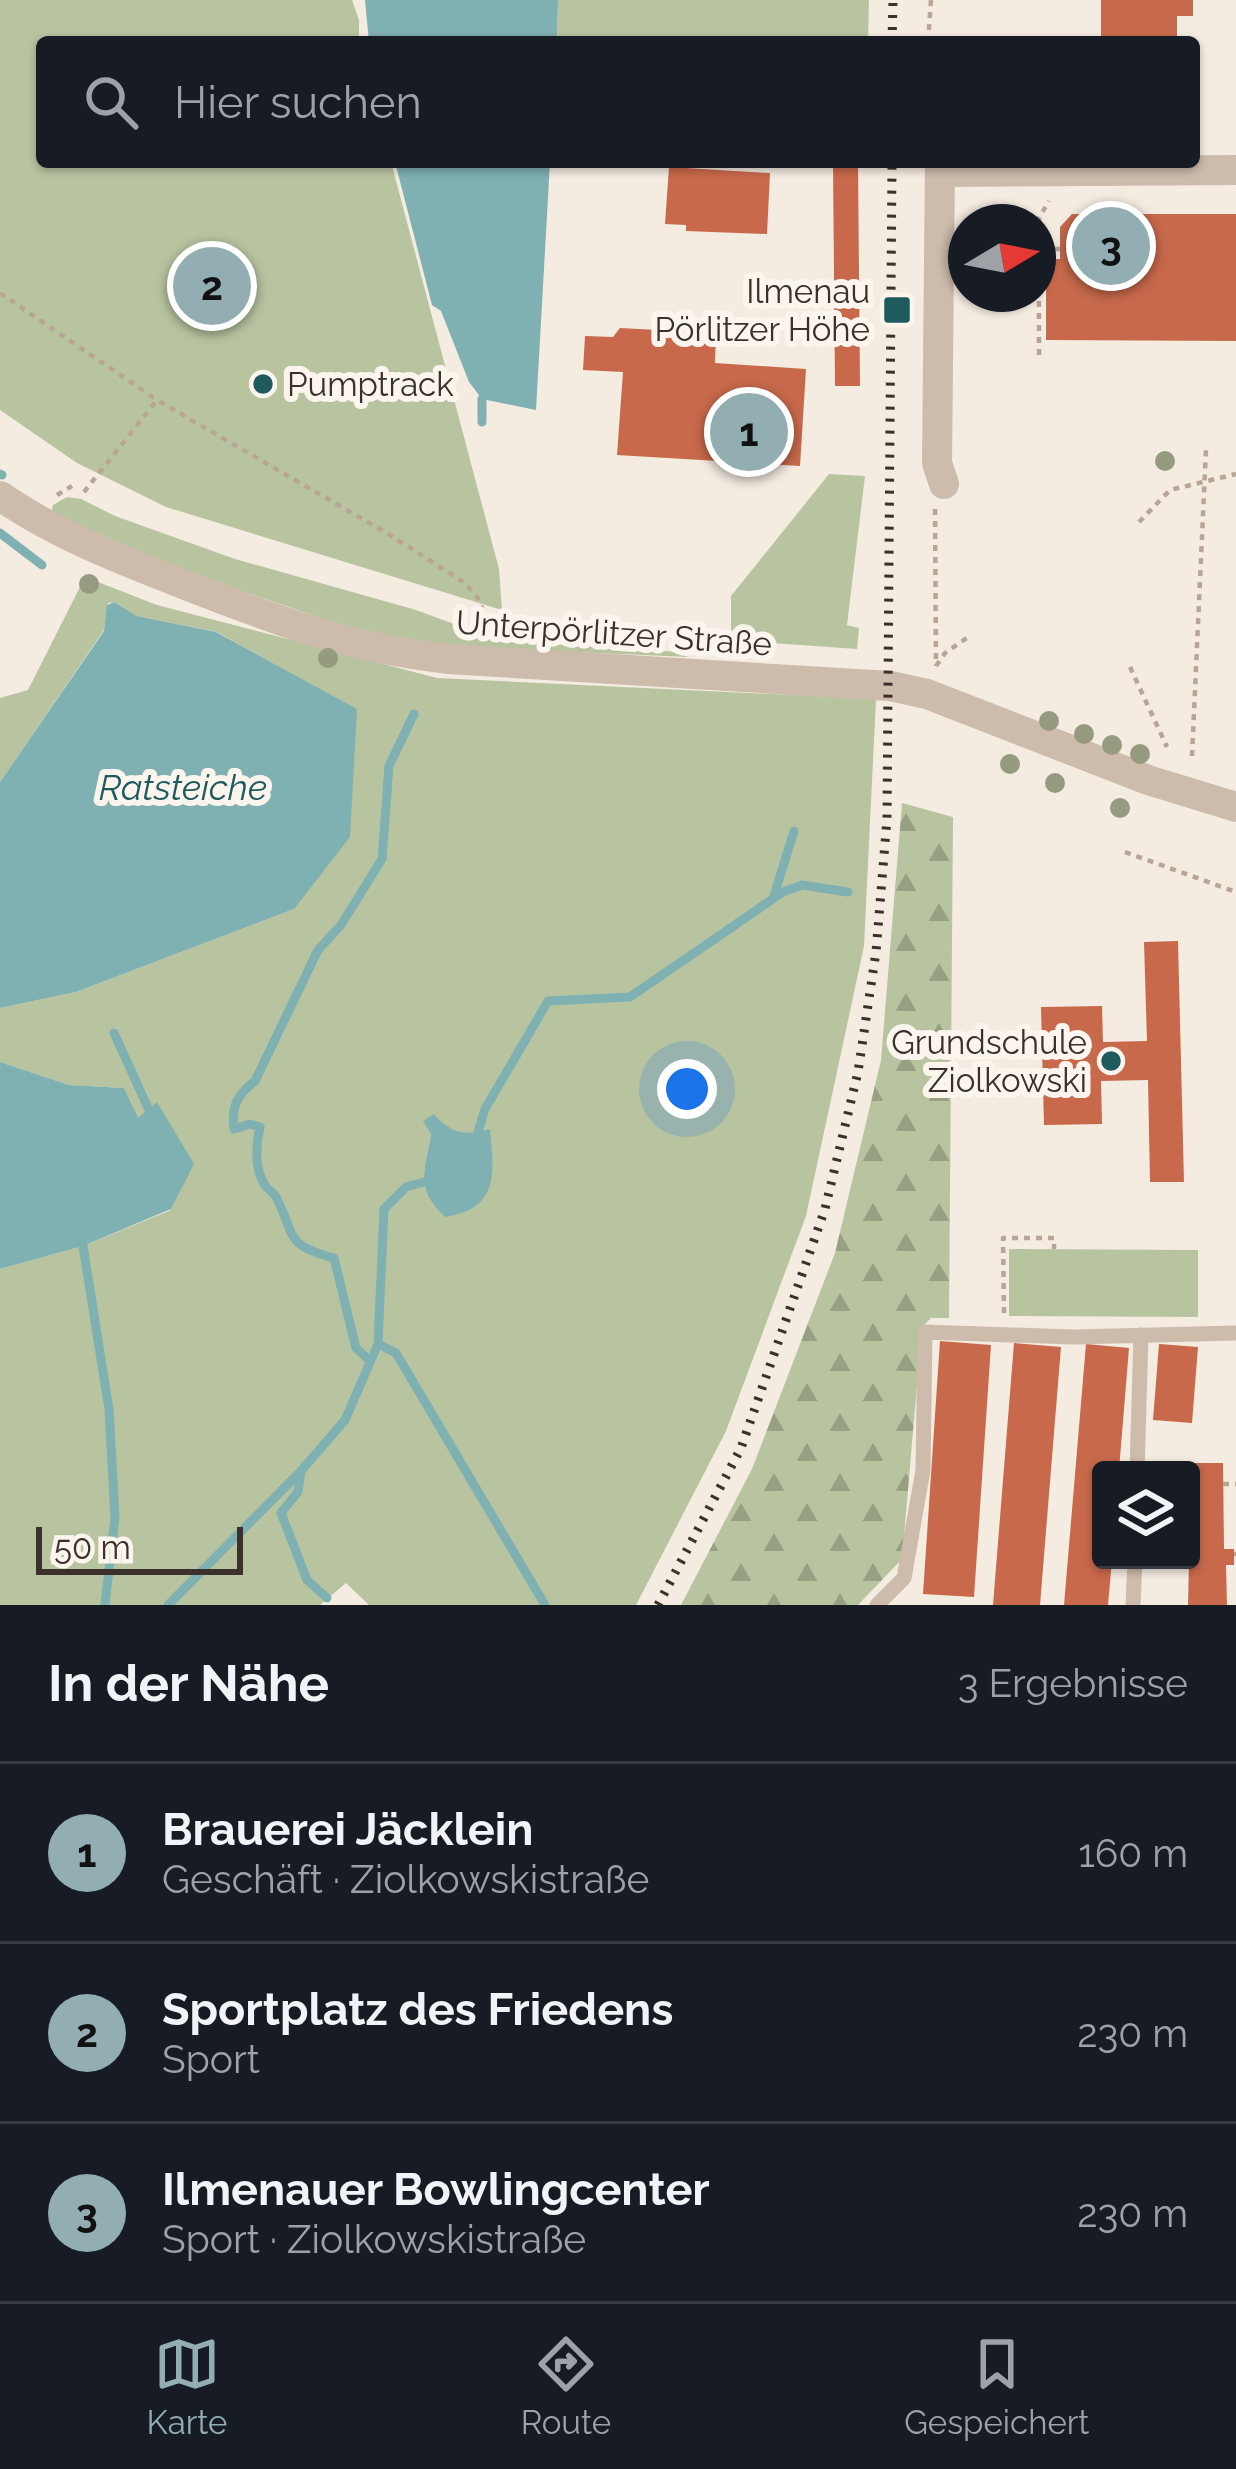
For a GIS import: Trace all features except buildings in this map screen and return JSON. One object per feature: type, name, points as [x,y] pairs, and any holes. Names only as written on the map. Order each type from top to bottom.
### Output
[{"type":"street","points":[[940,168],[940,498]]},
{"type":"street","points":[[962,168],[1236,170]]},
{"type":"street","name":"Unterpörlitzer Straße","points":[[0,496],[72,540],[306,632],[380,651],[890,686],[928,694],[1148,780],[1236,807]]},
{"type":"lane","points":[[878,1605],[904,1578],[923,1470],[925,1332],[1236,1333]]},
{"type":"lane","points":[[1137,1461],[1141,1335]]},
{"type":"lane","points":[[1133,1605],[1135,1569]]},
{"type":"path","points":[[928,36],[931,0]]},
{"type":"path","points":[[1048,204],[1050,172]]},
{"type":"path","points":[[0,293],[157,400],[465,583],[481,602],[485,629]]},
{"type":"path","points":[[1038,312],[1039,355]]},
{"type":"path","points":[[84,492],[157,400]]},
{"type":"path","points":[[1192,756],[1206,449]]},
{"type":"path","points":[[1138,522],[1170,490],[1236,474]]},
{"type":"path","points":[[940,498],[935,666],[971,635]]},
{"type":"path","points":[[1130,668],[1168,747]]},
{"type":"path","points":[[1125,852],[1236,892]]},
{"type":"path","points":[[1004,1335],[1003,1238],[1054,1238],[1054,1249]]},
{"type":"path","points":[[1223,1484],[1236,1484]]},
{"type":"green space","points":[[0,0],[352,0],[359,36],[36,36],[36,168],[393,168],[499,569],[502,610],[166,507],[77,463],[0,410]]},
{"type":"green space","points":[[558,0],[869,0],[868,36],[557,36]]},
{"type":"green space","points":[[829,474],[865,476],[847,625],[859,628],[857,649],[731,640],[731,596]]},
{"type":"green space","points":[[67,497],[235,559],[416,610],[500,641],[680,652],[688,657],[442,646],[346,627],[188,572],[51,513],[53,505]]},
{"type":"green space","points":[[85,577],[157,605],[437,678],[876,699],[864,946],[806,1216],[726,1431],[636,1605],[369,1605],[346,1583],[320,1605],[0,1605],[0,1269],[83,1246],[171,1210],[124,1088],[69,1085],[0,1062],[0,1008],[76,992],[294,909],[357,710],[217,632],[137,616],[108,603],[104,630],[0,782],[0,698],[28,690]],"holes":[[[445,1127],[469,1135],[445,1217],[425,1188],[431,1134]]]},
{"type":"green space","points":[[902,803],[953,817],[949,1318],[931,1318],[922,1327],[902,1559],[858,1605],[681,1605],[752,1469],[835,1253],[881,1060]]},
{"type":"green space","points":[[1009,1249],[1198,1250],[1198,1317],[1009,1316]]},
{"type":"water","points":[[365,0],[558,0],[557,36],[368,36]]},
{"type":"water","points":[[397,168],[550,168],[536,410],[482,399],[469,382],[441,311],[432,305]]},
{"type":"water","name":"Ratsteiche","points":[[114,602],[137,616],[216,632],[357,709],[350,837],[294,909],[76,992],[0,1008],[0,782],[104,631],[107,605]]},
{"type":"water","points":[[0,1062],[69,1085],[124,1088],[138,1118],[157,1102],[194,1164],[171,1209],[83,1246],[0,1269]]},
{"type":"water","points":[[434,1114],[459,1132],[490,1129],[490,1186],[476,1206],[445,1217],[425,1188],[431,1134],[423,1121]]},
{"type":"waterway","points":[[482,399],[482,422]]},
{"type":"waterway","points":[[0,533],[42,565]]},
{"type":"waterway","points":[[370,1361],[356,1348],[334,1258],[294,1238],[259,1172],[260,1127],[250,1124],[234,1129],[234,1114],[240,1096],[255,1081],[318,950],[341,925],[382,859],[389,766],[414,714]]},
{"type":"waterway","points":[[773,899],[794,831]]},
{"type":"waterway","points":[[478,1132],[485,1109],[548,1001],[630,997],[783,892],[802,885],[848,892]]},
{"type":"waterway","points":[[114,1033],[149,1110]]},
{"type":"waterway","points":[[168,1605],[345,1420],[378,1344],[384,1209],[406,1187],[424,1182]]},
{"type":"waterway","points":[[83,1246],[109,1409],[115,1517],[105,1605]]},
{"type":"waterway","points":[[378,1344],[396,1353],[545,1605]]},
{"type":"waterway","points":[[301,1471],[298,1492],[281,1513],[307,1580],[327,1598]]},
{"type":"railway","points":[[892,36],[893,0]]},
{"type":"railway","points":[[658,1605],[741,1448],[825,1209],[858,1072],[876,952],[887,819],[892,168]]},
{"type":"place","name":"Ilmenauer Bowlingcenter","points":[[1111,246]]},
{"type":"place","name":"Sportplatz des Friedens","points":[[212,286]]},
{"type":"place","name":"Ilmenau Pörlitzer Höhe","points":[[897,310]]},
{"type":"place","name":"Pumptrack","points":[[263,384]]},
{"type":"place","name":"Brauerei Jäcklein","points":[[749,432]]},
{"type":"place","name":"Grundschule Ziolkowski","points":[[1111,1061]]}]
